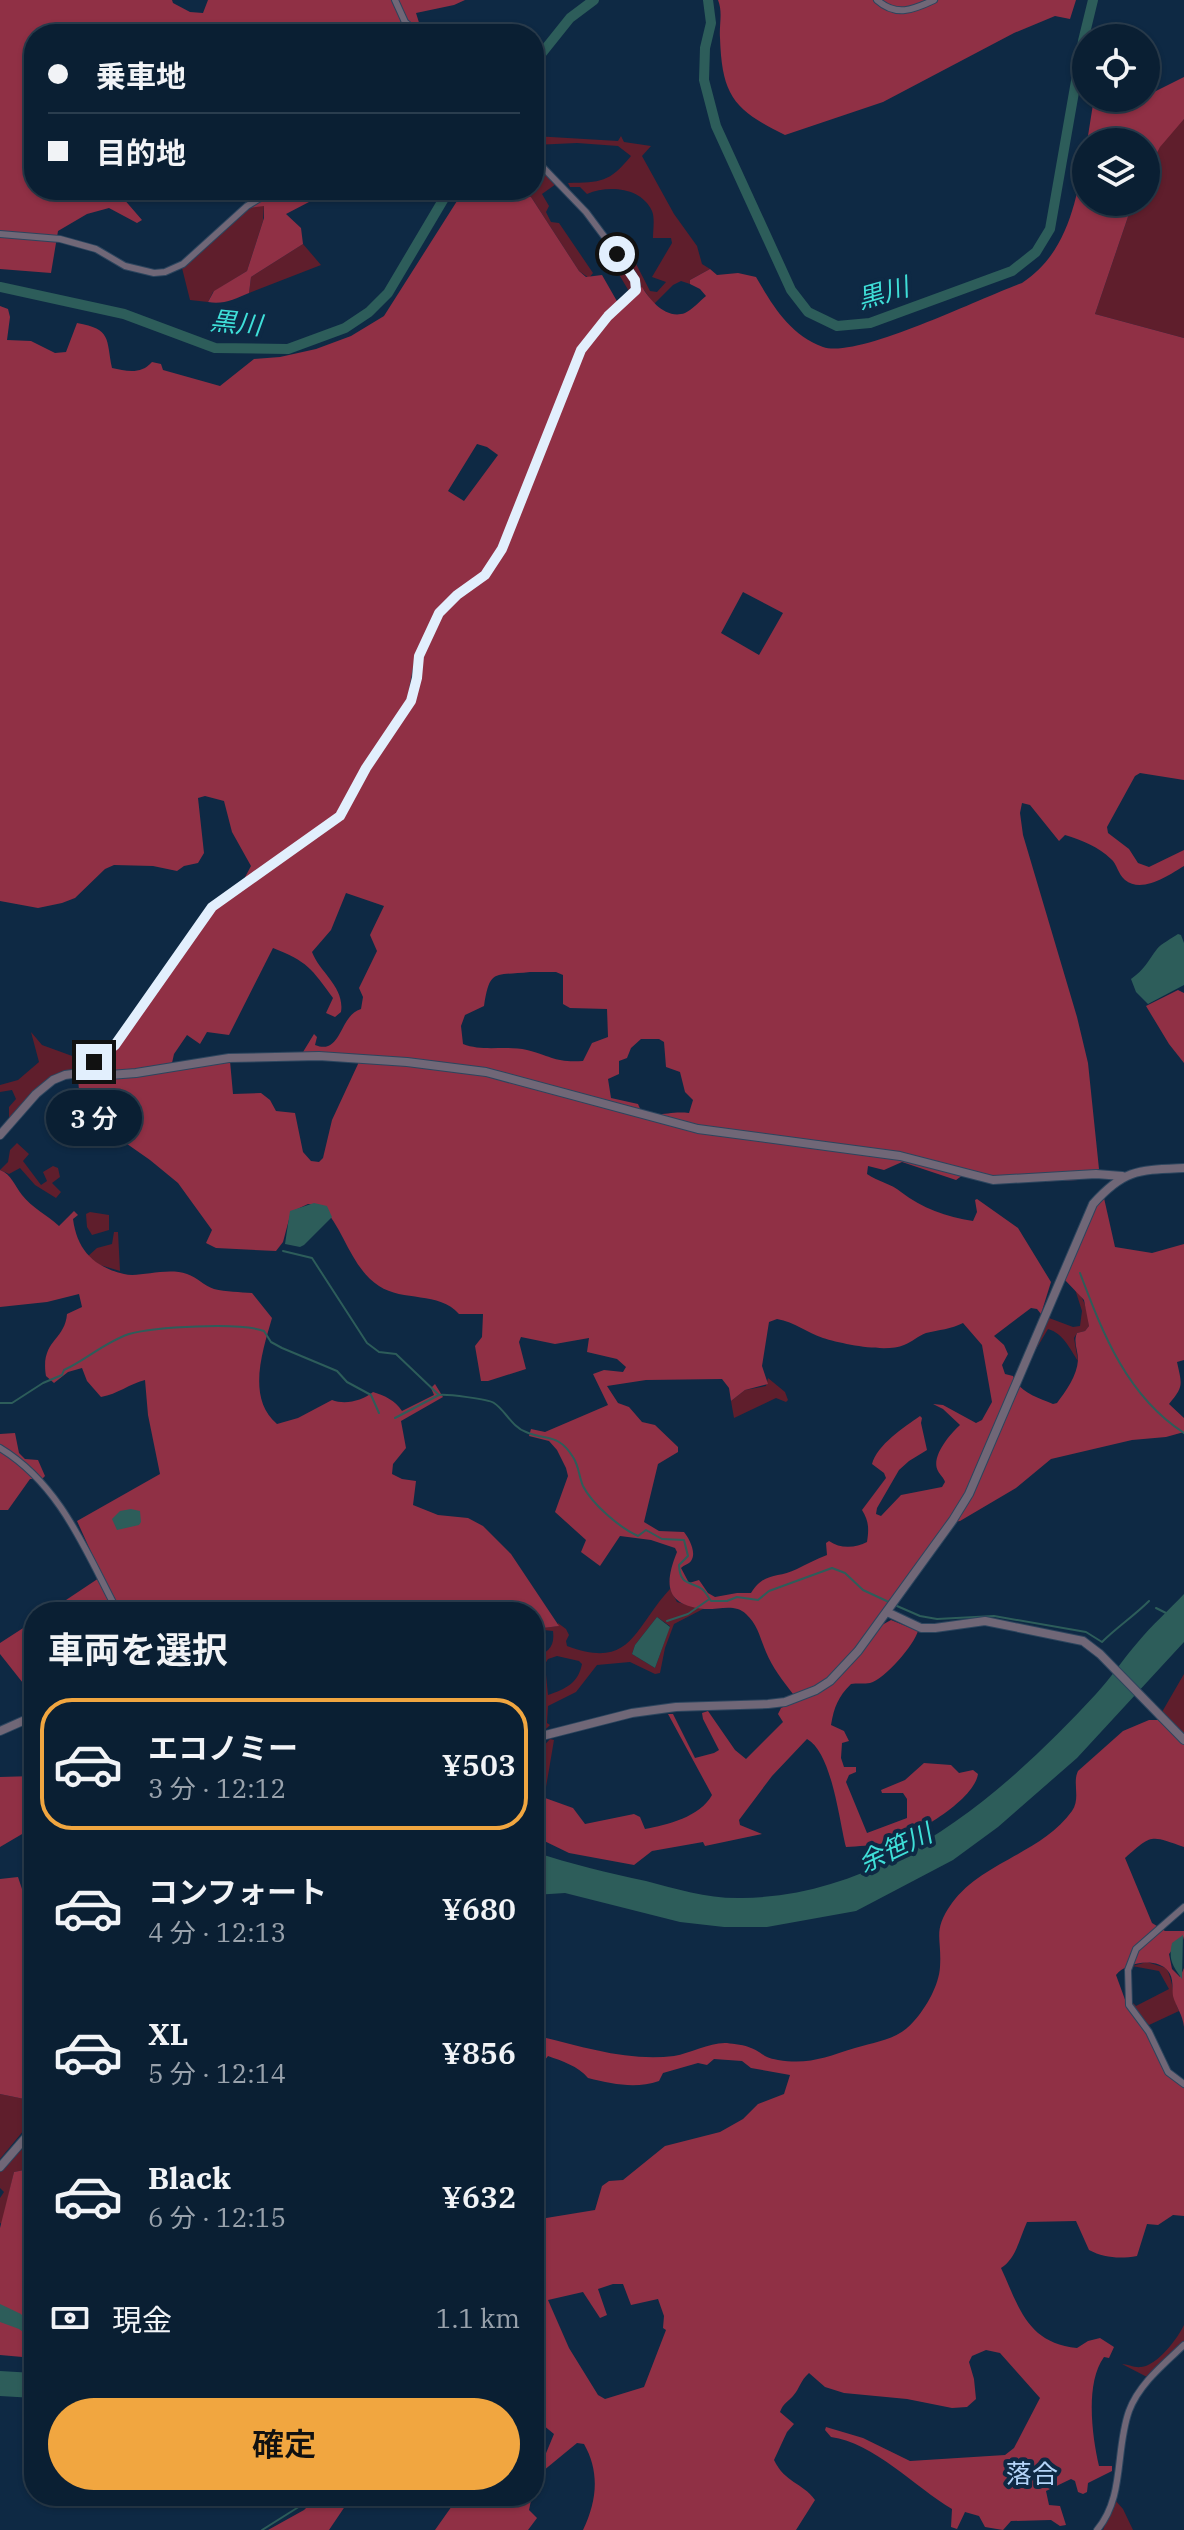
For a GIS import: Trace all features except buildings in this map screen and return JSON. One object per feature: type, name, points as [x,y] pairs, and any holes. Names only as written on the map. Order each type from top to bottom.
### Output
[{"type":"street","points":[[395,0],[408,24]]},
{"type":"street","points":[[877,0],[887,8],[904,11],[934,0]]},
{"type":"street","points":[[0,1135],[45,1085],[101,1058],[115,1045],[212,907],[340,816],[366,768],[411,701],[419,656],[439,613],[457,595],[485,575],[502,549],[581,350],[608,316],[636,290],[637,285],[633,275],[586,212],[544,168]]},
{"type":"street","points":[[0,234],[60,239],[96,249],[125,266],[154,273],[165,272],[183,264],[257,200]]},
{"type":"street","points":[[74,1073],[96,1076],[136,1073],[229,1058],[319,1056],[407,1062],[512,1077],[698,1129],[866,1150],[993,1180],[1096,1174],[1122,1176],[1145,1170],[1184,1168]]},
{"type":"street","points":[[544,1735],[632,1713],[676,1707],[768,1704],[800,1697],[830,1681],[843,1669],[887,1612],[969,1494],[1086,1216],[1103,1192],[1122,1176]]},
{"type":"street","points":[[0,1448],[40,1479],[55,1497],[113,1602]]},
{"type":"street","points":[[887,1612],[921,1628],[985,1621],[1083,1641],[1100,1654],[1184,1740]]},
{"type":"street","points":[[0,1731],[24,1720]]},
{"type":"street","points":[[1184,1907],[1136,1949],[1128,1970],[1129,2005],[1149,2032],[1168,2072],[1184,2084]]},
{"type":"street","points":[[0,2167],[24,2139]]},
{"type":"street","points":[[1097,2530],[1112,2503],[1130,2410],[1150,2379],[1184,2345]]},
{"type":"shaded area","points":[[0,0],[172,0],[190,12],[203,13],[208,0],[465,0],[416,13],[419,24],[24,24],[24,200],[125,200],[142,220],[137,223],[109,208],[87,214],[58,231],[51,273],[0,269]]},
{"type":"shaded area","points":[[718,0],[1076,0],[1070,19],[1055,16],[1014,33],[883,102],[785,135],[743,109],[728,88],[721,58]]},
{"type":"shaded area","points":[[1184,77],[1184,119],[1160,147],[1160,128],[1089,128],[1092,112],[1160,112],[1160,89]]},
{"type":"shaded area","points":[[1184,119],[1184,338],[1095,314],[1128,216],[1160,216],[1160,147]]},
{"type":"shaded area","points":[[621,136],[624,142],[651,146],[642,156],[674,214],[697,246],[702,264],[710,269],[690,280],[690,284],[681,281],[673,285],[654,304],[644,290],[630,293],[614,266],[632,256],[650,291],[657,292],[666,282],[652,277],[672,243],[671,238],[653,238],[653,214],[640,197],[614,189],[587,194],[580,187],[570,187],[568,183],[589,182],[610,176],[631,156],[618,146],[544,145],[544,137],[618,141]]},
{"type":"shaded area","points":[[544,172],[556,184],[544,193]]},
{"type":"shaded area","points":[[544,197],[549,206],[546,212],[551,222],[559,223],[593,273],[589,278],[579,271],[533,200],[544,200]]},
{"type":"shaded area","points":[[261,200],[307,200],[309,202],[286,214],[301,228],[303,244],[251,277],[249,293],[224,302],[208,302],[214,291],[247,271],[264,218],[264,206],[249,208]]},
{"type":"shaded area","points":[[458,200],[533,200],[579,271],[586,277],[602,275],[618,303],[642,287],[654,303],[665,311],[685,313],[706,296],[690,284],[690,280],[710,269],[717,275],[738,273],[756,277],[776,308],[801,335],[823,347],[840,348],[891,336],[1022,283],[1051,256],[1072,210],[1072,216],[1128,216],[1095,314],[1184,338],[1184,780],[1140,773],[1135,776],[1107,827],[1108,833],[1129,849],[1138,863],[1149,867],[1184,850],[1184,866],[1155,882],[1132,884],[1096,847],[1065,835],[1059,841],[1030,805],[1022,803],[1023,835],[1088,1063],[1099,1169],[1078,1180],[1012,1183],[989,1183],[963,1175],[956,1180],[902,1162],[884,1170],[868,1166],[867,1174],[926,1207],[963,1219],[973,1221],[977,1199],[1018,1228],[1051,1282],[1041,1314],[1031,1308],[994,1336],[1008,1354],[1002,1365],[1005,1374],[1013,1376],[1020,1387],[1030,1394],[1053,1404],[1057,1403],[1076,1372],[1077,1333],[1089,1326],[1084,1300],[1064,1279],[1092,1211],[1104,1198],[1115,1247],[1152,1253],[1184,1244],[1184,1360],[1177,1362],[1180,1385],[1169,1404],[1184,1418],[1184,1432],[1132,1440],[1051,1459],[1016,1488],[960,1521],[949,1523],[880,1626],[891,1620],[918,1631],[905,1653],[891,1668],[870,1683],[851,1684],[837,1703],[831,1725],[844,1731],[849,1741],[842,1743],[844,1767],[856,1767],[856,1772],[849,1775],[846,1782],[867,1833],[907,1818],[907,1799],[903,1793],[882,1793],[881,1790],[905,1780],[924,1763],[951,1765],[959,1773],[973,1770],[978,1774],[974,1785],[940,1817],[896,1840],[846,1847],[823,1758],[807,1739],[772,1776],[739,1820],[740,1825],[762,1834],[705,1846],[703,1842],[652,1851],[634,1865],[569,1853],[544,1841],[544,1798],[573,1808],[585,1824],[634,1814],[640,1817],[645,1829],[682,1819],[700,1809],[712,1795],[668,1714],[673,1714],[695,1758],[719,1750],[703,1719],[702,1713],[708,1711],[735,1750],[746,1759],[783,1722],[778,1714],[781,1708],[795,1701],[793,1694],[771,1663],[756,1627],[746,1614],[732,1608],[691,1607],[675,1598],[671,1591],[670,1574],[677,1552],[675,1548],[651,1540],[620,1536],[600,1566],[581,1552],[586,1540],[555,1512],[568,1476],[566,1468],[549,1441],[529,1436],[531,1429],[545,1432],[608,1405],[593,1374],[604,1370],[623,1372],[626,1367],[617,1359],[587,1352],[589,1338],[555,1344],[521,1337],[519,1342],[526,1369],[481,1381],[475,1346],[482,1337],[483,1314],[459,1314],[441,1302],[399,1294],[379,1286],[361,1269],[322,1206],[308,1204],[291,1212],[283,1242],[276,1251],[216,1248],[206,1243],[212,1230],[178,1183],[90,1118],[80,1103],[78,1078],[85,1068],[110,1055],[216,907],[243,881],[251,866],[232,832],[224,801],[205,796],[198,798],[204,853],[198,863],[177,871],[153,866],[114,865],[105,869],[75,898],[38,908],[0,901],[0,306],[8,309],[10,317],[7,340],[31,341],[55,353],[66,352],[77,323],[88,325],[105,337],[112,368],[138,370],[152,362],[161,364],[163,370],[220,386],[254,359],[316,349],[351,336],[384,316]],"holes":[[[477,444],[498,455],[464,501],[448,491]],[[743,592],[783,613],[759,655],[721,633]],[[346,893],[384,906],[370,935],[377,951],[359,988],[363,997],[361,1009],[348,1019],[330,1045],[315,1045],[317,1037],[314,1034],[303,1052],[358,1056],[358,1064],[332,1120],[323,1158],[319,1162],[311,1161],[303,1152],[295,1113],[276,1111],[270,1100],[261,1093],[233,1094],[230,1061],[172,1063],[174,1054],[187,1035],[200,1044],[207,1032],[229,1035],[273,948],[294,957],[320,980],[333,998],[326,1013],[335,1017],[341,1012],[339,995],[312,952],[331,930]],[[556,972],[563,975],[563,1004],[570,1008],[607,1009],[608,1037],[592,1043],[583,1061],[560,1060],[519,1049],[478,1048],[463,1044],[461,1026],[465,1015],[484,1006],[489,985],[496,976]],[[641,1039],[664,1042],[666,1067],[680,1072],[685,1092],[693,1100],[689,1113],[642,1113],[638,1104],[611,1098],[608,1079],[619,1074],[619,1061],[627,1058],[631,1048]],[[777,1319],[831,1340],[886,1348],[904,1345],[926,1333],[963,1323],[982,1345],[992,1402],[982,1420],[976,1423],[943,1405],[933,1404],[960,1425],[937,1459],[938,1471],[945,1482],[942,1487],[901,1495],[881,1516],[876,1514],[877,1508],[899,1470],[927,1450],[922,1418],[920,1416],[914,1420],[885,1443],[872,1464],[886,1478],[862,1510],[868,1525],[867,1542],[848,1547],[829,1541],[826,1543],[827,1555],[790,1572],[766,1578],[751,1593],[715,1597],[699,1580],[689,1583],[681,1568],[693,1558],[693,1550],[684,1532],[659,1531],[644,1522],[658,1464],[678,1452],[678,1447],[655,1425],[642,1422],[629,1407],[618,1403],[607,1386],[646,1380],[722,1379],[729,1388],[731,1401],[745,1390],[768,1384],[762,1366],[769,1322]]]},
{"type":"shaded area","points":[[264,205],[263,221],[247,271],[213,292],[208,302],[190,300],[182,268],[249,208]]},
{"type":"shaded area","points":[[303,244],[321,265],[249,293],[251,277]]},
{"type":"shaded area","points":[[1178,934],[1184,943],[1184,985],[1148,1004],[1136,992],[1131,979],[1143,969],[1159,947]]},
{"type":"shaded area","points":[[1178,990],[1184,993],[1184,1063],[1146,1006]]},
{"type":"shaded area","points":[[31,1032],[42,1045],[75,1057],[79,1066],[55,1076],[9,1122],[9,1107],[16,1099],[12,1090],[0,1092],[0,1085],[18,1080],[39,1062]]},
{"type":"shaded area","points":[[17,1143],[29,1154],[23,1161],[41,1185],[47,1181],[43,1172],[53,1166],[58,1168],[60,1177],[52,1183],[61,1192],[56,1198],[35,1185],[20,1168],[9,1174],[0,1170],[8,1162],[10,1150]]},
{"type":"shaded area","points":[[0,1170],[10,1177],[30,1204],[59,1226],[74,1211],[78,1215],[73,1219],[78,1240],[89,1256],[104,1267],[130,1275],[179,1272],[191,1275],[214,1289],[252,1293],[272,1318],[261,1359],[259,1387],[262,1401],[277,1424],[298,1418],[332,1400],[353,1401],[373,1392],[389,1399],[402,1411],[434,1395],[431,1388],[435,1384],[443,1397],[401,1421],[406,1448],[393,1464],[392,1474],[416,1481],[413,1505],[438,1515],[468,1518],[483,1526],[511,1554],[543,1602],[63,1602],[102,1576],[77,1521],[160,1474],[148,1415],[145,1380],[101,1397],[87,1381],[82,1368],[68,1372],[54,1383],[46,1376],[46,1355],[62,1330],[67,1314],[82,1307],[79,1294],[47,1302],[0,1307]]},
{"type":"shaded area","points":[[314,1203],[327,1206],[332,1217],[304,1245],[285,1244],[290,1211]]},
{"type":"shaded area","points":[[86,1214],[109,1215],[109,1230],[92,1235],[87,1227]]},
{"type":"shaded area","points":[[114,1232],[118,1232],[120,1271],[87,1257],[97,1248],[112,1244]]},
{"type":"shaded area","points":[[1074,1286],[1085,1304],[1089,1326],[1074,1338],[1078,1361],[1062,1338],[1048,1329],[1035,1351],[1049,1318],[1073,1327],[1080,1326],[1082,1311]]},
{"type":"shaded area","points":[[768,1378],[785,1392],[788,1400],[776,1398],[734,1418],[731,1401],[745,1390],[766,1386]]},
{"type":"shaded area","points":[[15,1433],[19,1453],[25,1459],[38,1460],[45,1476],[30,1479],[8,1510],[0,1510],[0,1434]]},
{"type":"shaded area","points":[[120,1511],[140,1511],[139,1525],[117,1530],[112,1519]]},
{"type":"shaded area","points":[[670,1589],[677,1602],[703,1609],[674,1624],[660,1673],[655,1674],[630,1662],[597,1665],[576,1692],[548,1706],[547,1723],[550,1725],[544,1730],[544,1653],[553,1641],[553,1631],[544,1628],[558,1626],[558,1623],[569,1635],[567,1646],[605,1653],[629,1642]],"holes":[[[657,1617],[670,1626],[655,1668],[632,1654],[635,1645]],[[557,1656],[582,1664],[570,1685],[548,1695],[545,1664],[548,1659]]]},
{"type":"shaded area","points":[[1184,1594],[1184,1642],[1077,1758],[998,1827],[953,1860],[856,1911],[767,1927],[724,1927],[680,1922],[565,1893],[544,1894],[544,1855],[681,1890],[730,1898],[795,1893],[845,1879],[893,1859],[938,1833],[1022,1768],[1096,1694],[1143,1636]]},
{"type":"shaded area","points":[[544,1604],[559,1626],[544,1628]]},
{"type":"shaded area","points":[[657,1617],[670,1627],[655,1668],[632,1654],[635,1645]]},
{"type":"shaded area","points":[[24,1627],[24,1684],[0,1654],[0,1643]]},
{"type":"shaded area","points":[[1184,1674],[1184,1734],[1162,1712]]},
{"type":"shaded area","points":[[1149,1720],[1158,1720],[1184,1743],[1184,1847],[1152,1839],[1125,1858],[1152,1923],[1165,1931],[1184,1931],[1184,1940],[1183,1936],[1169,1954],[1172,1969],[1180,1977],[1184,1968],[1184,2027],[1173,1996],[1171,1977],[1163,1967],[1149,1963],[1134,1964],[1116,1975],[1127,2005],[1152,2042],[1166,2075],[1182,2086],[1184,2082],[1184,2216],[1173,2215],[1158,2225],[1147,2224],[1137,2256],[1124,2257],[1106,2256],[1089,2250],[1076,2221],[1027,2222],[1014,2253],[1001,2268],[1027,2321],[1047,2339],[1077,2348],[1100,2338],[1114,2347],[1109,2358],[1104,2357],[1098,2368],[1092,2395],[1094,2440],[1099,2466],[1112,2466],[1112,2471],[1088,2483],[1087,2492],[1083,2494],[1078,2492],[1075,2481],[1071,2479],[1046,2491],[1049,2505],[1060,2506],[1066,2525],[1060,2526],[1051,2520],[1011,2521],[1003,2530],[985,2527],[979,2516],[965,2512],[957,2529],[951,2527],[952,2509],[878,2456],[863,2447],[831,2437],[825,2430],[826,2427],[863,2438],[910,2461],[1005,2455],[1014,2448],[1040,2398],[1000,2353],[986,2350],[972,2356],[969,2362],[976,2399],[967,2407],[952,2408],[907,2399],[844,2393],[825,2387],[809,2373],[780,2412],[794,2424],[774,2460],[788,2478],[815,2500],[796,2530],[583,2530],[595,2487],[593,2465],[584,2444],[577,2443],[544,2470],[544,2458],[554,2434],[544,2426],[544,2218],[595,2210],[602,2186],[609,2181],[623,2180],[665,2146],[720,2132],[743,2119],[758,2104],[784,2094],[790,2075],[751,2068],[742,2061],[714,2059],[707,2065],[698,2063],[663,2073],[659,2081],[615,2084],[588,2078],[575,2067],[548,2056],[544,2061],[544,2037],[641,2057],[674,2056],[727,2043],[749,2047],[772,2059],[799,2062],[894,2036],[919,2016],[934,1989],[940,1967],[940,1928],[952,1903],[979,1877],[1029,1848],[1059,1825],[1075,1806],[1078,1771],[1123,1731]],"holes":[[[623,2284],[631,2305],[658,2299],[664,2316],[663,2328],[666,2330],[644,2387],[605,2399],[598,2395],[569,2348],[548,2300],[583,2292],[600,2318],[607,2315],[598,2289]]]},
{"type":"shaded area","points":[[550,1739],[554,1740],[544,1799],[544,1746]]},
{"type":"shaded area","points":[[24,1776],[24,1833],[0,1847],[0,1777]]},
{"type":"shaded area","points":[[18,1877],[24,1892],[24,2099],[0,2094],[0,1879]]},
{"type":"shaded area","points":[[1183,1935],[1182,1979],[1171,1954],[1172,1943]]},
{"type":"shaded area","points":[[1147,1962],[1166,1968],[1179,2011],[1149,2025],[1132,2007],[1132,2002],[1136,2006],[1169,1989],[1159,1971],[1132,1966]]},
{"type":"shaded area","points":[[0,2094],[24,2099],[24,2130],[0,2159]]},
{"type":"shaded area","points":[[24,2147],[24,2170],[14,2172],[2,2224],[0,2198],[4,2192],[0,2188],[0,2172]]},
{"type":"shaded area","points":[[24,2170],[24,2325],[0,2307],[0,2228],[14,2172]]},
{"type":"shaded area","points":[[0,2304],[24,2317],[24,2333],[19,2329],[0,2322]]},
{"type":"shaded area","points":[[0,2319],[24,2330],[24,2357],[0,2355]]},
{"type":"shaded area","points":[[1184,2325],[1184,2343],[1147,2377],[1122,2364],[1141,2367],[1154,2362],[1172,2344]]},
{"type":"shaded area","points":[[0,2371],[24,2372],[24,2397],[0,2396]]},
{"type":"shaded area","points":[[1115,2500],[1123,2509],[1133,2530],[1103,2530]]},
{"type":"shaded area","points":[[308,2506],[345,2506],[329,2530],[268,2530]]},
{"type":"shaded area","points":[[452,2506],[530,2506],[529,2510],[537,2518],[528,2530],[435,2530]]},
{"type":"waterway","name":"黒川","points":[[544,50],[570,18],[594,0]]},
{"type":"waterway","name":"黒川","points":[[708,0],[711,23],[705,48],[704,80],[716,126],[791,290],[808,312],[837,326],[870,323],[1012,271],[1036,252],[1050,229],[1093,0]]},
{"type":"waterway","name":"黒川","points":[[0,287],[124,314],[215,348],[288,349],[345,328],[369,312],[388,293],[443,200]]},
{"type":"waterway","points":[[283,1251],[312,1258],[367,1343],[379,1352],[396,1354],[439,1395],[490,1401],[521,1430],[562,1444],[575,1460],[583,1486],[593,1500],[607,1515],[631,1532],[638,1536],[646,1530],[662,1539],[684,1540],[688,1556],[679,1565],[681,1576],[686,1582],[702,1589],[711,1601],[727,1601],[737,1597],[758,1600],[769,1591],[832,1568],[845,1573],[863,1590],[891,1603]]},
{"type":"waterway","points":[[1080,1273],[1119,1362],[1147,1401],[1184,1433]]},
{"type":"waterway","points":[[0,1403],[12,1403],[120,1337],[141,1331],[217,1326],[264,1331],[271,1342],[337,1371],[347,1382],[371,1395],[379,1413]]},
{"type":"waterway","points":[[395,1418],[439,1395]]},
{"type":"waterway","points":[[667,1621],[688,1614],[708,1600]]},
{"type":"waterway","points":[[897,1606],[920,1616],[937,1619],[994,1616],[1086,1632],[1102,1642],[1149,1601]]},
{"type":"waterway","points":[[1156,1608],[1166,1613]]},
{"type":"waterway","points":[[262,2530],[300,2506]]},
{"type":"district","name":"落合","points":[[1032,2474]]},
{"type":"route","points":[[94,1062],[115,1045],[212,907],[340,816],[366,768],[411,701],[422,646],[439,613],[457,595],[485,575],[502,549],[581,350],[608,316],[636,290],[635,280],[617,254]]},
{"type":"water label","name":"余笹川","points":[[895,1848]]}]
